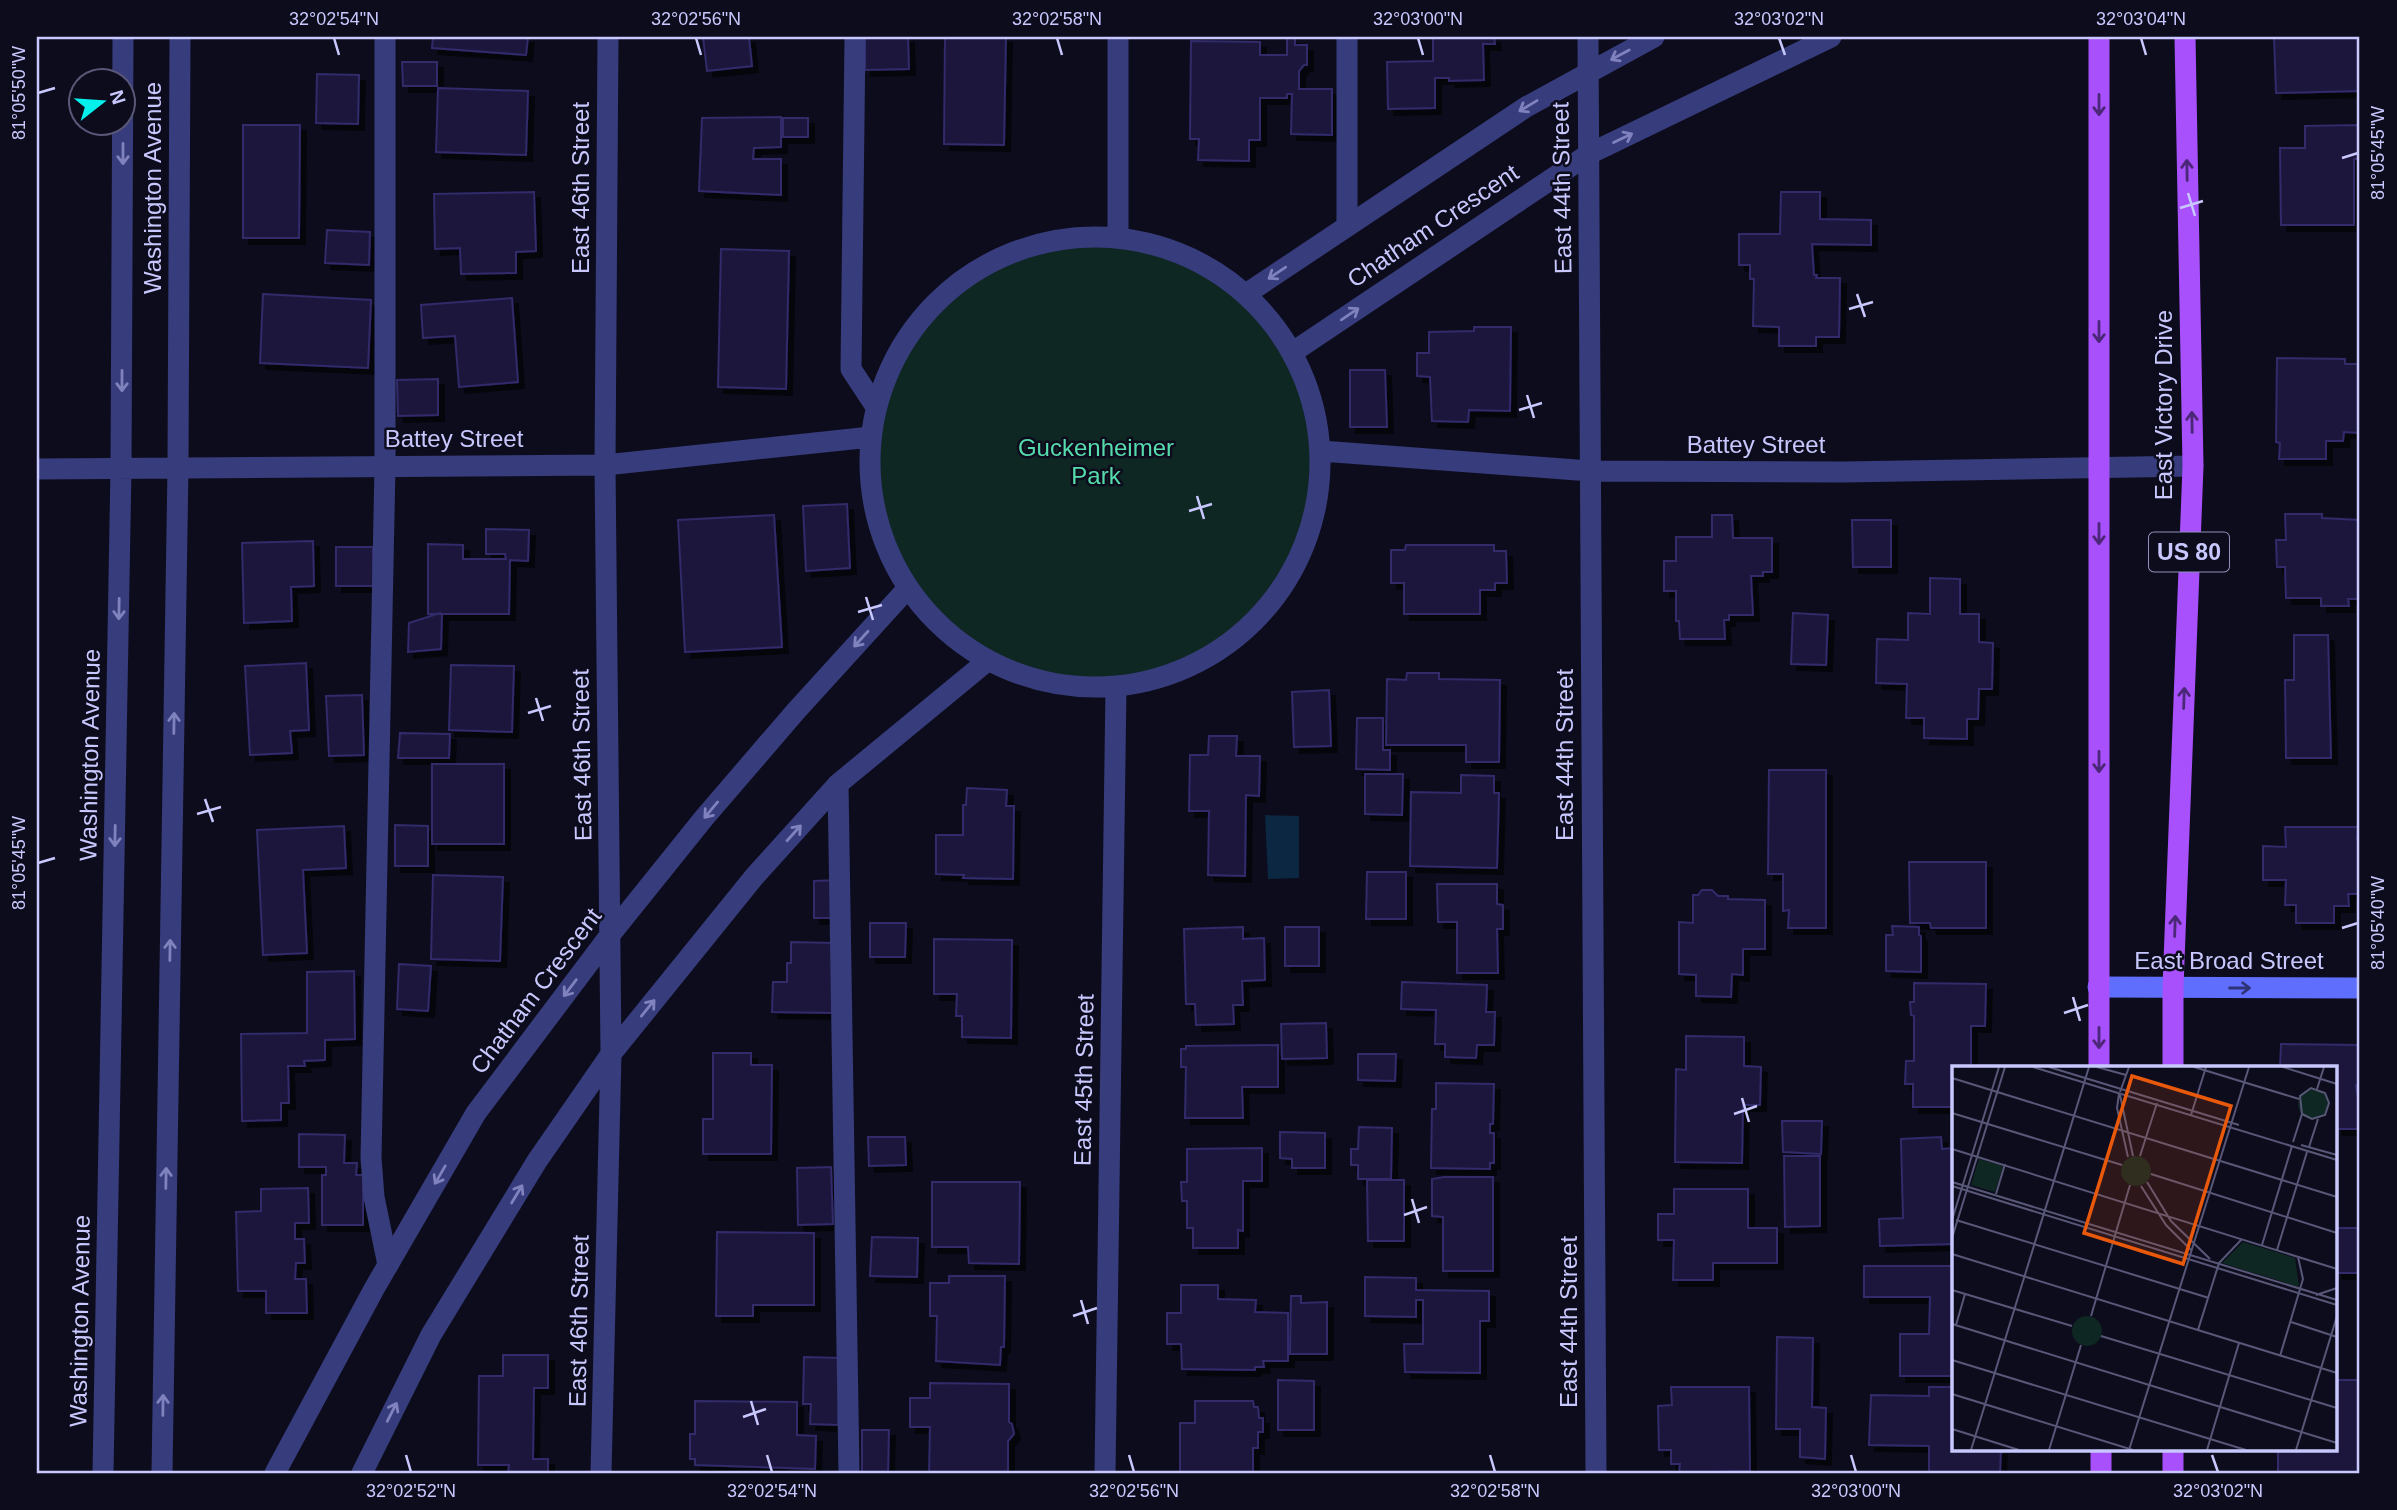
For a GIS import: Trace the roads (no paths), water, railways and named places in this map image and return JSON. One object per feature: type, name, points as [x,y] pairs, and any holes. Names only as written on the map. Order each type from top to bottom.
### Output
[{"type":"main road","points":[[2099,37],[2099,1066]]},
{"type":"main road","name":"East Victory Drive","points":[[2173,1066],[2173,988],[2193,466],[2185,37]]},
{"type":"main road","name":"East Broad Street","points":[[2098,987],[2360,988]]},
{"type":"main road","points":[[2101,1450],[2101,1473]]},
{"type":"main road","points":[[2173,1450],[2173,1473]]},
{"type":"street","name":"Washington Avenue","points":[[103,1473],[121,468],[124,37]]},
{"type":"street","name":"Washington Avenue","points":[[162,1473],[178,467],[180,37]]},
{"type":"street","points":[[385,37],[385,466],[371,1158],[374,1197],[388,1265]]},
{"type":"street","name":"East 46th Street","points":[[601,1473],[611,1054],[606,465],[608,37]]},
{"type":"street","points":[[855,37],[851,369],[876,407]]},
{"type":"street","points":[[1118,37],[1118,236]]},
{"type":"street","points":[[1347,226],[1348,37]]},
{"type":"street","name":"East 44th Street","points":[[1588,37],[1596,1473]]},
{"type":"street","name":"Chatham Crescent","points":[[1246,294],[1526,107],[1654,37]]},
{"type":"street","name":"Chatham Crescent","points":[[1293,352],[1589,154],[1831,37]]},
{"type":"street","points":[[1068,236],[1118,236],[1187,255],[1246,294],[1262,309],[1293,352],[1312,399],[1321,451],[1314,520],[1286,584],[1240,636],[1180,672],[1116,687],[1073,687],[1046,682],[986,662],[932,617],[907,589],[873,502],[871,437],[882,387],[904,342],[934,302],[974,270],[1019,248],[1068,236]]},
{"type":"street","name":"Battey Street","points":[[37,469],[606,465],[871,437]]},
{"type":"street","name":"Battey Street","points":[[1321,451],[1590,471],[1844,472],[2193,466]]},
{"type":"street","name":"Chatham Crescent","points":[[275,1473],[388,1265],[476,1113],[610,935],[704,818],[796,711],[907,589]]},
{"type":"street","points":[[362,1473],[431,1335],[537,1161],[611,1054],[754,877],[838,784],[986,662]]},
{"type":"street","name":"East 45th Street","points":[[1105,1473],[1116,687]]},
{"type":"street","points":[[838,784],[849,1473]]},
{"type":"water","points":[[1265,815],[1299,816],[1299,878],[1268,879]]},
{"type":"park label","name":"Guckenheimer Park","points":[[1096,462]]}]
